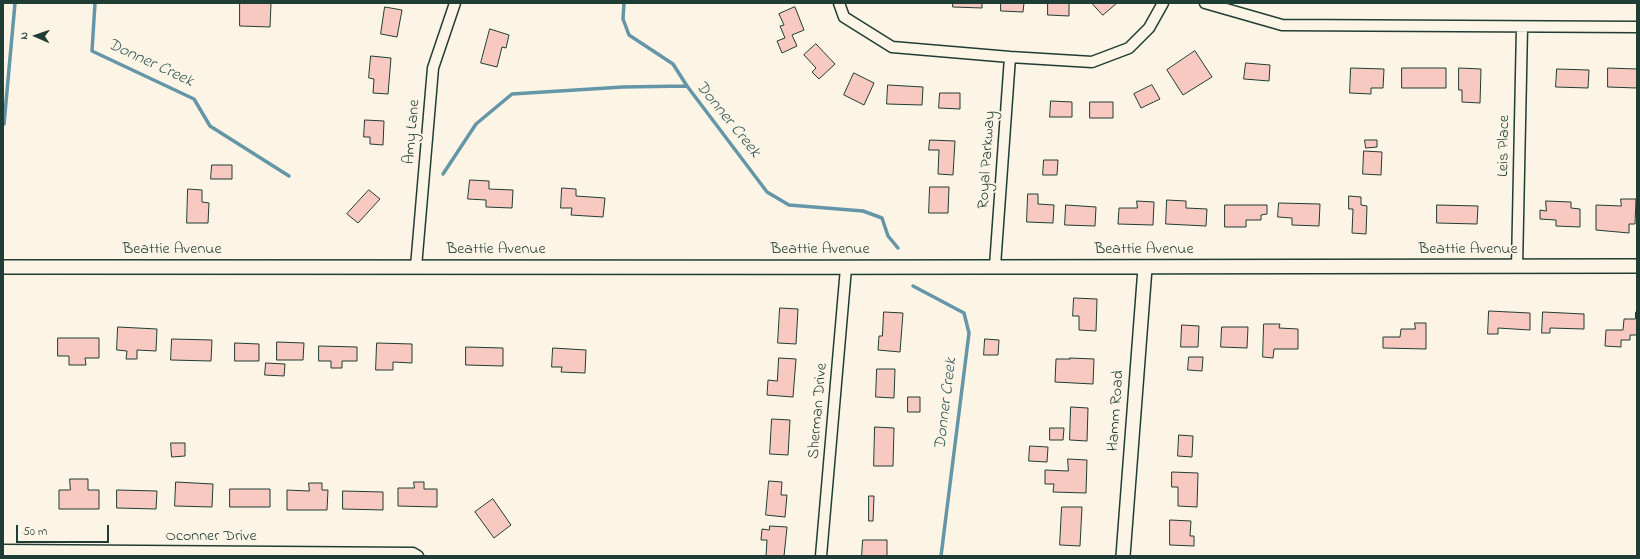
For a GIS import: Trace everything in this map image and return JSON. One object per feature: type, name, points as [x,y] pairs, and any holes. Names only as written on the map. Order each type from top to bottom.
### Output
[{"type":"street","name":"Amy Lane","points":[[416,267],[433,68],[455,3]]},
{"type":"street","points":[[839,3],[844,17],[892,47],[1092,62],[1129,48],[1149,28],[1163,3]]},
{"type":"street","points":[[1205,3],[1282,25],[1637,27]]},
{"type":"street","name":"Leis Place","points":[[1517,267],[1522,27]]},
{"type":"street","name":"Royal Parkway","points":[[995,266],[1010,57]]},
{"type":"street","name":"Beattie Avenue","points":[[3,267],[846,268],[995,266],[1145,268],[1637,266]]},
{"type":"street","name":"Sherman Drive","points":[[821,556],[846,268]]},
{"type":"street","name":"Hamm Road","points":[[1123,556],[1145,268]]},
{"type":"street","name":"Oconner Drive","points":[[3,550],[413,553],[418,556]]},
{"type":"building","points":[[240,3],[271,3],[270,27],[240,26]]},
{"type":"building","points":[[953,3],[982,3],[982,8],[953,7]]},
{"type":"building","points":[[1001,3],[1024,3],[1023,12],[1001,11]]},
{"type":"building","points":[[1048,3],[1069,3],[1069,16],[1048,15]]},
{"type":"building","points":[[1092,3],[1117,3],[1103,15]]},
{"type":"building","points":[[385,7],[402,10],[397,37],[381,34]]},
{"type":"building","points":[[795,7],[804,30],[792,35],[797,46],[782,53],[777,41],[785,38],[780,26],[784,25],[779,14]]},
{"type":"building","points":[[490,29],[509,35],[506,48],[502,47],[497,67],[481,63]]},
{"type":"building","points":[[816,44],[835,64],[819,79],[812,72],[816,68],[804,55]]},
{"type":"building","points":[[1195,51],[1212,77],[1183,95],[1167,70]]},
{"type":"building","points":[[371,56],[391,58],[388,94],[373,93],[374,79],[369,78]]},
{"type":"building","points":[[1246,63],[1270,65],[1269,81],[1244,79]]},
{"type":"building","points":[[1351,68],[1384,69],[1383,88],[1371,88],[1371,94],[1350,93]]},
{"type":"building","points":[[1402,68],[1446,68],[1446,88],[1402,88]]},
{"type":"building","points":[[1459,68],[1481,69],[1480,103],[1462,102],[1462,90],[1459,90]]},
{"type":"building","points":[[1608,68],[1637,69],[1637,88],[1608,87]]},
{"type":"building","points":[[1557,69],[1589,70],[1588,88],[1556,87]]},
{"type":"building","points":[[854,73],[874,83],[864,105],[844,95]]},
{"type":"building","points":[[888,85],[923,87],[922,105],[887,104]]},
{"type":"building","points":[[1152,85],[1160,99],[1141,108],[1134,94]]},
{"type":"building","points":[[940,93],[960,93],[960,109],[939,108]]},
{"type":"building","points":[[1051,101],[1072,102],[1072,117],[1050,117]]},
{"type":"building","points":[[1090,102],[1113,102],[1113,118],[1090,118]]},
{"type":"building","points":[[365,120],[384,121],[383,145],[370,144],[370,137],[364,137]]},
{"type":"building","points":[[930,140],[955,141],[953,175],[938,174],[939,150],[929,150]]},
{"type":"building","points":[[1365,140],[1377,140],[1377,147],[1366,148]]},
{"type":"building","points":[[1364,151],[1382,152],[1381,175],[1363,174]]},
{"type":"building","points":[[1044,160],[1058,160],[1057,175],[1043,175]]},
{"type":"building","points":[[212,165],[232,165],[232,179],[211,179]]},
{"type":"building","points":[[470,180],[489,181],[489,189],[513,190],[512,208],[486,207],[486,200],[468,199]]},
{"type":"building","points":[[930,187],[949,187],[948,213],[929,213]]},
{"type":"building","points":[[562,188],[576,189],[576,196],[605,198],[603,217],[571,215],[572,208],[561,208]]},
{"type":"building","points":[[188,189],[202,190],[202,202],[209,203],[208,223],[187,223]]},
{"type":"building","points":[[369,190],[380,199],[358,223],[347,214]]},
{"type":"building","points":[[1028,194],[1038,194],[1038,204],[1054,205],[1053,223],[1027,222]]},
{"type":"building","points":[[1349,196],[1361,197],[1361,205],[1367,206],[1366,234],[1352,233],[1353,209],[1349,209]]},
{"type":"building","points":[[1621,199],[1636,199],[1635,224],[1629,224],[1629,233],[1596,230],[1596,205],[1621,206]]},
{"type":"building","points":[[1167,200],[1186,201],[1186,208],[1207,209],[1206,226],[1166,224]]},
{"type":"building","points":[[1137,201],[1154,202],[1153,225],[1118,224],[1119,208],[1137,208]]},
{"type":"building","points":[[1546,201],[1571,202],[1571,208],[1580,209],[1580,227],[1556,226],[1556,220],[1540,219],[1540,210],[1546,211]]},
{"type":"building","points":[[1279,203],[1320,204],[1319,226],[1292,225],[1292,218],[1278,217]]},
{"type":"building","points":[[1066,205],[1096,207],[1095,226],[1065,225]]},
{"type":"building","points":[[1225,205],[1267,205],[1267,214],[1261,215],[1261,220],[1246,220],[1246,227],[1225,227]]},
{"type":"building","points":[[1437,205],[1478,206],[1477,224],[1437,223]]},
{"type":"building","points":[[1074,298],[1097,299],[1096,331],[1079,330],[1079,316],[1073,316]]},
{"type":"building","points":[[780,308],[798,309],[796,344],[778,343]]},
{"type":"building","points":[[1489,311],[1530,313],[1530,330],[1498,328],[1498,334],[1488,334]]},
{"type":"building","points":[[884,312],[903,313],[900,352],[878,350],[879,336],[882,336]]},
{"type":"building","points":[[1543,312],[1584,314],[1584,329],[1550,328],[1550,333],[1542,333]]},
{"type":"building","points":[[1636,312],[1637,335],[1630,335],[1630,340],[1621,340],[1621,347],[1605,346],[1606,330],[1623,330],[1624,319],[1635,319]]},
{"type":"building","points":[[1415,323],[1426,323],[1426,349],[1383,348],[1383,337],[1400,337],[1401,329],[1415,329]]},
{"type":"building","points":[[1264,324],[1280,324],[1279,328],[1298,329],[1298,349],[1274,349],[1273,358],[1263,357]]},
{"type":"building","points":[[1182,325],[1199,326],[1198,347],[1181,347]]},
{"type":"building","points":[[118,327],[157,329],[156,351],[137,350],[137,359],[126,359],[127,351],[117,350]]},
{"type":"building","points":[[1222,327],[1248,327],[1247,348],[1221,347]]},
{"type":"building","points":[[58,338],[99,338],[99,358],[85,358],[86,365],[69,365],[69,356],[58,356]]},
{"type":"building","points":[[172,339],[212,340],[211,361],[171,360]]},
{"type":"building","points":[[985,339],[999,340],[998,355],[984,355]]},
{"type":"building","points":[[277,342],[304,343],[303,360],[277,360]]},
{"type":"building","points":[[235,343],[259,344],[259,361],[235,361]]},
{"type":"building","points":[[377,343],[412,344],[412,363],[393,362],[393,370],[376,370]]},
{"type":"building","points":[[319,346],[357,347],[357,361],[342,361],[342,368],[331,368],[331,361],[319,361]]},
{"type":"building","points":[[466,347],[503,348],[503,366],[466,365]]},
{"type":"building","points":[[553,348],[586,350],[585,373],[561,372],[562,367],[552,367]]},
{"type":"building","points":[[1189,357],[1203,357],[1202,371],[1188,370]]},
{"type":"building","points":[[779,358],[796,359],[793,397],[767,395],[768,380],[777,381]]},
{"type":"building","points":[[1056,359],[1094,359],[1093,384],[1055,382]]},
{"type":"building","points":[[266,363],[285,364],[284,376],[265,375]]},
{"type":"building","points":[[877,369],[895,369],[894,398],[876,397]]},
{"type":"building","points":[[908,397],[920,397],[920,412],[908,412]]},
{"type":"building","points":[[1071,407],[1088,408],[1087,441],[1070,440]]},
{"type":"building","points":[[772,419],[790,420],[788,455],[770,454]]},
{"type":"building","points":[[875,427],[894,428],[893,466],[874,466]]},
{"type":"building","points":[[1050,428],[1064,428],[1063,440],[1050,440]]},
{"type":"building","points":[[1179,435],[1193,436],[1192,457],[1178,456]]},
{"type":"building","points":[[171,443],[185,443],[185,456],[172,457]]},
{"type":"building","points":[[1030,446],[1048,447],[1047,462],[1029,461]]},
{"type":"building","points":[[1068,459],[1087,460],[1086,493],[1053,492],[1054,484],[1045,484],[1045,470],[1068,471]]},
{"type":"building","points":[[1172,472],[1198,473],[1197,507],[1178,506],[1178,487],[1172,487]]},
{"type":"building","points":[[70,479],[88,479],[88,490],[99,490],[99,509],[59,509],[59,490],[70,490]]},
{"type":"building","points":[[769,481],[782,482],[781,495],[787,495],[785,517],[766,515]]},
{"type":"building","points":[[176,482],[213,484],[212,507],[175,506]]},
{"type":"building","points":[[414,482],[424,482],[424,489],[437,489],[437,507],[398,506],[398,488],[414,488]]},
{"type":"building","points":[[309,483],[322,483],[322,490],[328,490],[327,510],[287,510],[287,490],[309,491]]},
{"type":"building","points":[[230,489],[270,489],[270,507],[230,507]]},
{"type":"building","points":[[117,490],[157,491],[156,509],[117,508]]},
{"type":"building","points":[[343,491],[383,492],[383,510],[343,509]]},
{"type":"building","points":[[869,496],[874,496],[873,521],[869,521]]},
{"type":"building","points":[[493,499],[511,525],[494,538],[475,512]]},
{"type":"building","points":[[1062,507],[1082,507],[1080,546],[1060,545]]},
{"type":"building","points":[[1170,520],[1191,521],[1190,536],[1194,536],[1194,546],[1170,545]]},
{"type":"building","points":[[770,526],[787,527],[784,556],[766,556],[767,540],[761,540],[762,529],[769,530]]},
{"type":"building","points":[[863,540],[887,540],[887,556],[862,556]]},
{"type":"waterway","points":[[4,124],[15,3]]},
{"type":"waterway","name":"Donner Creek","points":[[95,3],[92,51],[194,99],[210,126],[289,176]]},
{"type":"waterway","points":[[624,3],[623,19],[629,35],[673,64],[687,86]]},
{"type":"waterway","name":"Donner Creek","points":[[443,174],[476,124],[512,94],[623,87],[687,86],[767,192],[789,205],[863,211],[882,218],[888,236],[898,248]]},
{"type":"waterway","name":"Donner Creek","points":[[913,286],[964,313],[969,333],[941,556]]}]
